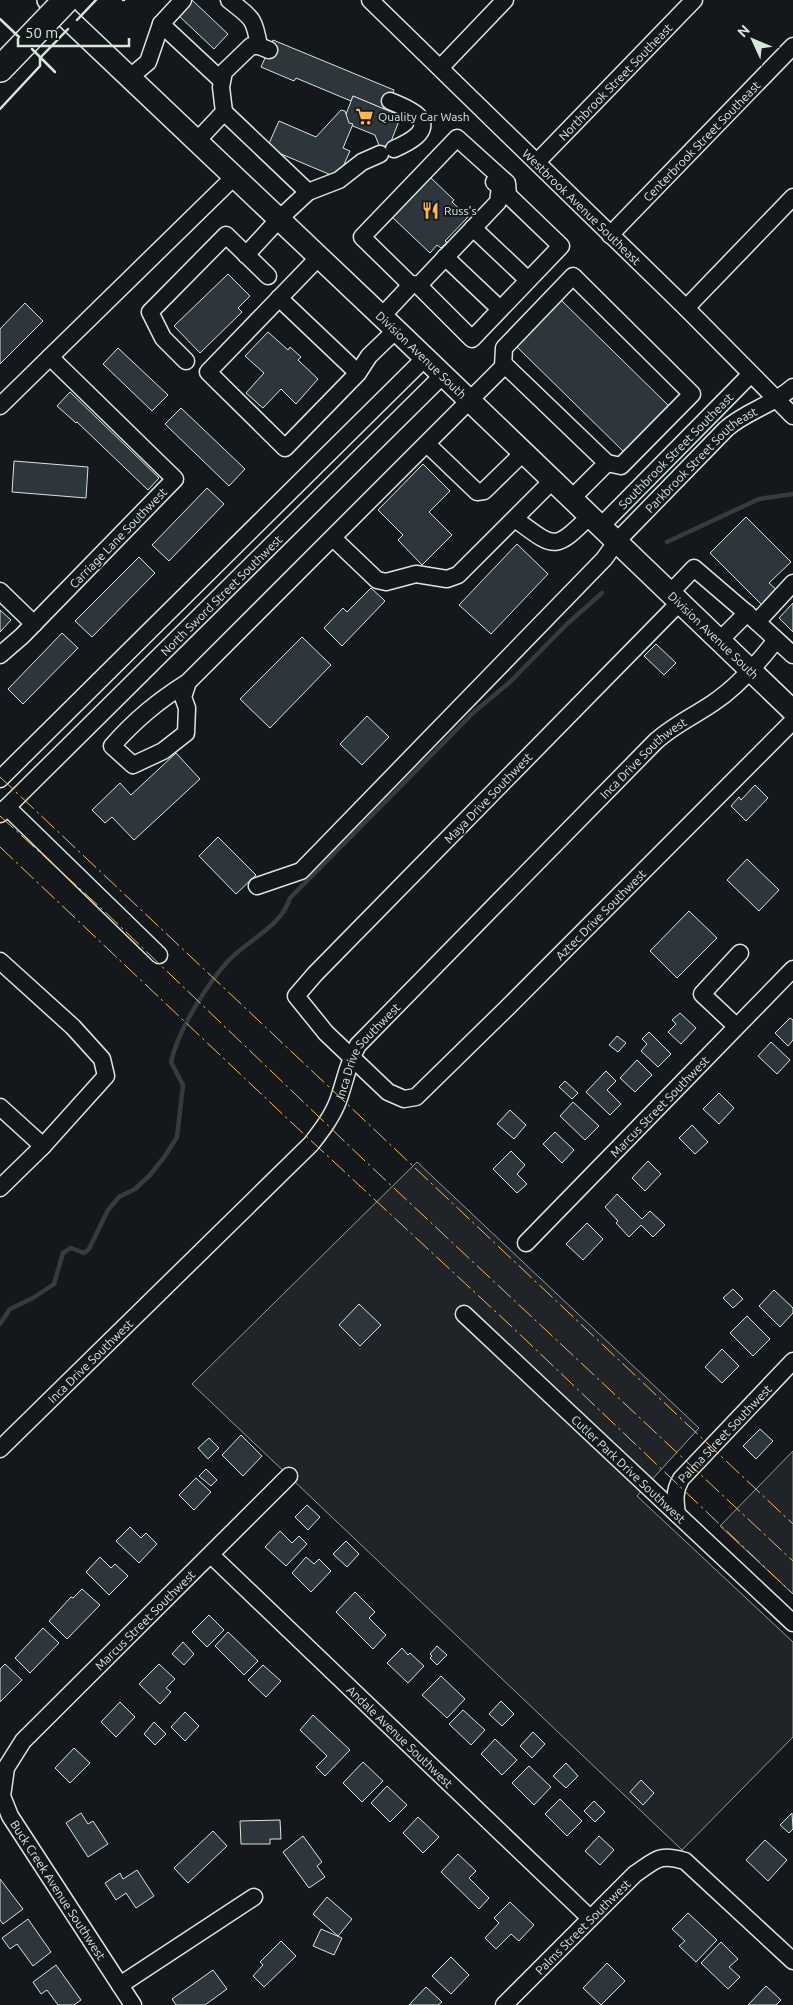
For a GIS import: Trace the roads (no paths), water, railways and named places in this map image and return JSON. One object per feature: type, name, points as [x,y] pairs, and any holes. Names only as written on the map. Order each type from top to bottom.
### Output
[{"type":"highway","points":[[0,69],[66,0]]},
{"type":"main road","name":"Division Avenue South","points":[[48,0],[384,318],[793,710]]},
{"type":"street","points":[[129,78],[148,62],[161,24],[183,0]]},
{"type":"street","points":[[229,0],[251,18],[256,25],[264,48],[249,48],[224,72],[222,80],[224,112],[308,192]]},
{"type":"street","name":"Westbrook Avenue Southeast","points":[[370,0],[686,308],[793,416]]},
{"type":"street","points":[[440,68],[505,0]]},
{"type":"street","name":"Northbrook Street Southeast","points":[[537,162],[694,0]]},
{"type":"street","points":[[161,24],[222,80]]},
{"type":"street","name":"Centerbrook Street Southeast","points":[[610,235],[793,46]]},
{"type":"street","points":[[246,255],[279,219],[308,192],[339,180],[362,162],[409,143],[418,135],[422,121],[413,112],[390,101]]},
{"type":"street","points":[[196,142],[224,112]]},
{"type":"street","points":[[457,138],[507,183],[508,195],[514,201],[561,246],[472,338],[362,237],[457,138]]},
{"type":"street","points":[[452,143],[500,187],[498,202],[477,232]]},
{"type":"street","points":[[0,406],[234,176]]},
{"type":"street","points":[[686,308],[793,197]]},
{"type":"street","points":[[319,257],[208,372],[285,448],[358,373],[369,356],[384,318],[415,285],[420,284],[449,261],[477,232],[514,201]]},
{"type":"street","points":[[477,232],[528,280]]},
{"type":"street","points":[[186,361],[163,338],[150,312],[226,236],[268,276]]},
{"type":"street","points":[[449,261],[500,309]]},
{"type":"street","points":[[188,682],[183,697],[187,708],[186,733],[163,751],[133,765],[112,746],[134,721],[161,699],[188,682],[470,401],[503,367],[504,348],[573,276],[692,394],[621,466],[607,462],[506,365],[503,367]]},
{"type":"street","points":[[279,298],[358,373]]},
{"type":"street","name":"Carriage Lane Southwest","points":[[0,655],[34,624],[175,479],[50,357]]},
{"type":"street","name":"North Sword Street Southwest","points":[[0,779],[425,358]]},
{"type":"street","name":"Southbrook Street Southeast","points":[[514,519],[546,542],[562,541],[596,521],[751,374]]},
{"type":"street","name":"North Sword Street Southwest","points":[[4,811],[443,375]]},
{"type":"street","name":"Parkbrook Street Southeast","points":[[257,886],[300,871],[604,559],[617,541],[735,422],[793,387]]},
{"type":"street","points":[[427,444],[476,492],[484,491],[524,452]]},
{"type":"street","points":[[572,498],[607,462]]},
{"type":"street","points":[[333,538],[377,580],[386,582],[416,574],[446,579],[458,575],[553,480]]},
{"type":"street","name":"Maya Drive Southwest","points":[[352,1057],[326,1033],[296,996],[676,597],[694,568],[752,618]]},
{"type":"street","points":[[720,640],[752,618],[793,583]]},
{"type":"street","points":[[0,591],[34,624]]},
{"type":"street","points":[[752,618],[793,655]]},
{"type":"street","name":"Inca Drive Southwest","points":[[0,1449],[311,1144],[322,1130],[338,1101],[352,1057],[358,1045],[655,742],[720,698],[776,640]]},
{"type":"street","name":"Aztec Drive Southwest","points":[[352,1057],[388,1092],[404,1099],[416,1097],[793,721]]},
{"type":"street","points":[[4,811],[159,955]]},
{"type":"street","points":[[736,1026],[702,994],[740,953]]},
{"type":"street","points":[[0,961],[73,1026],[102,1059],[106,1076],[43,1146],[0,1188]]},
{"type":"street","name":"Marcus Street Southwest","points":[[526,1242],[793,969]]},
{"type":"street","points":[[0,1106],[43,1146]]},
{"type":"street","name":"Cutler Park Drive Southwest","points":[[464,1314],[793,1624]]},
{"type":"street","name":"Palma Street Southwest","points":[[677,1514],[676,1487],[681,1479],[793,1361]]},
{"type":"street","name":"Marcus Street Southwest","points":[[6,1768],[23,1741],[289,1476]]},
{"type":"street","name":"Andale Avenue Southwest","points":[[211,1555],[590,1918]]},
{"type":"street","name":"Buck Creek Avenue Southwest","points":[[6,1768],[2,1796],[10,1816],[133,2005]]},
{"type":"street","name":"Palms Street Southwest","points":[[504,2005],[634,1874],[653,1862],[668,1856],[685,1861],[793,1962]]},
{"type":"street","points":[[120,1985],[254,1897]]},
{"type":"waterway","points":[[667,542],[759,499],[793,494]]},
{"type":"waterway","points":[[0,1324],[10,1309],[33,1298],[54,1284],[63,1253],[71,1248],[84,1253],[89,1249],[108,1210],[119,1197],[135,1189],[150,1175],[177,1137],[183,1085],[171,1062],[180,1036],[194,1008],[220,970],[237,952],[272,925],[286,908],[290,898],[474,712],[510,682],[567,624],[602,593]]},
{"type":"tunnel","points":[[269,50],[390,101]]},
{"type":"place","name":"Quality Car Wash","points":[[364,116]]},
{"type":"place","name":"Russ's","points":[[430,210]]}]
